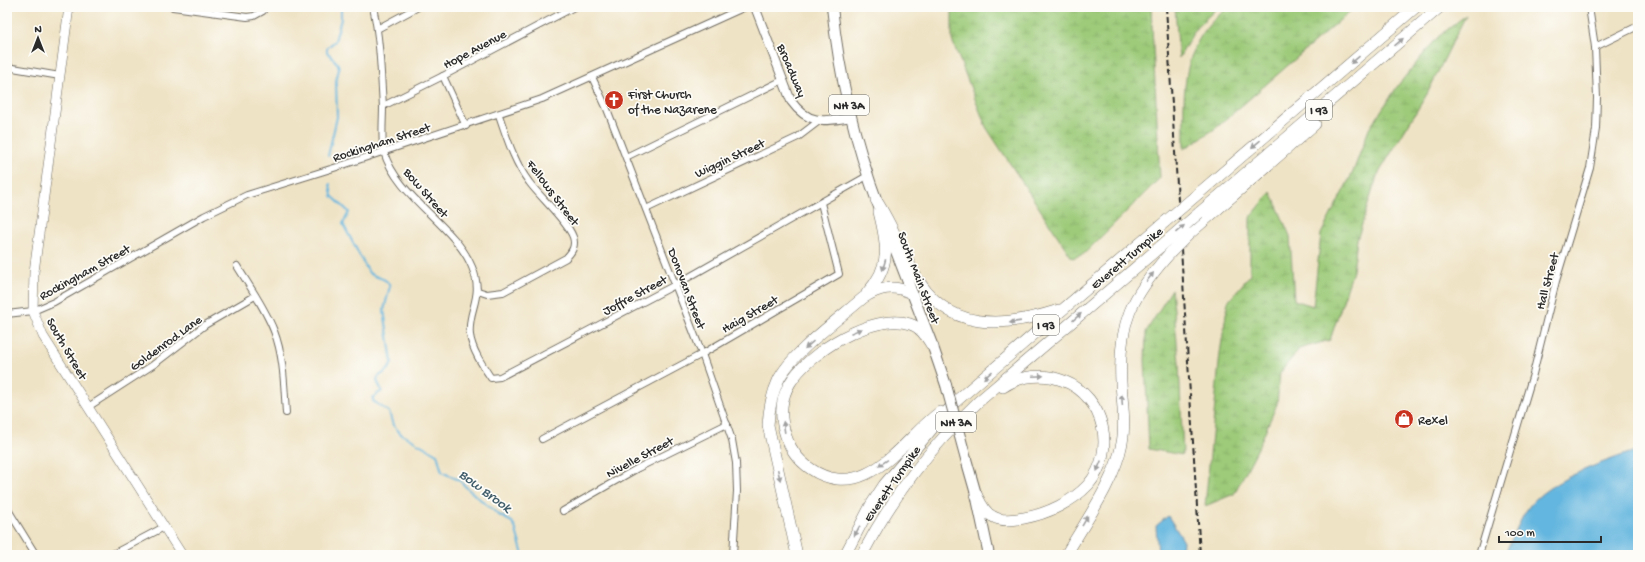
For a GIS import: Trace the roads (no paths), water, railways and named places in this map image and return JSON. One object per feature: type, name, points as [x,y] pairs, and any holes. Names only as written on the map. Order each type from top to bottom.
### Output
[{"type":"highway","name":"Everett Turnpike","points":[[845,555],[871,505],[884,485],[955,402],[1416,7]]},
{"type":"highway","name":"Everett Turnpike","points":[[862,555],[880,520],[906,481],[934,446],[978,402],[1440,7]]},
{"type":"highway","points":[[1066,555],[1102,492],[1116,463],[1122,443],[1124,421],[1120,359],[1122,336],[1129,313],[1144,283],[1189,234],[1312,127],[1344,97],[1383,55]]},
{"type":"highway","points":[[797,555],[768,425],[772,394],[778,379],[798,354],[863,298],[877,281],[885,262],[884,233],[876,200]]},
{"type":"highway","points":[[876,200],[918,280],[929,295],[951,311],[964,318],[980,322],[1004,323],[1033,319],[1066,308]]},
{"type":"highway","points":[[863,298],[875,291],[886,288],[899,288],[911,293]]},
{"type":"highway","points":[[933,347],[923,332],[916,326],[896,322],[871,326],[851,333],[831,345],[806,364],[787,389],[783,410],[783,422],[787,441],[796,456],[817,472],[838,479],[854,478],[864,475],[882,464],[901,449],[934,416],[955,402]]},
{"type":"highway","points":[[957,422],[968,416],[1008,383],[1021,378],[1043,376],[1061,379],[1079,389],[1094,406],[1102,423],[1104,446],[1099,467],[1088,484],[1061,505],[1029,517],[1000,520],[987,512],[976,494]]},
{"type":"main road","name":"South Street","points":[[69,7],[34,272],[33,310],[43,336],[182,555]]},
{"type":"main road","name":"South Main Street","points":[[832,7],[836,41],[852,117],[876,200],[933,347],[946,385],[976,494],[989,555]]},
{"type":"street","points":[[173,7],[247,17],[254,16],[263,9]]},
{"type":"street","name":"Bow Street","points":[[373,7],[377,29],[383,106],[384,152],[392,169],[406,188],[456,240],[473,267],[478,291],[470,327],[470,335],[474,350],[491,378]]},
{"type":"street","points":[[377,29],[418,7]]},
{"type":"street","name":"Hope Avenue","points":[[383,106],[574,7]]},
{"type":"street","name":"Rockingham Street","points":[[7,314],[33,310],[68,295],[225,204],[247,195],[466,126],[542,99],[745,7]]},
{"type":"street","name":"Broadway","points":[[755,7],[791,101],[796,109],[810,119],[819,121]]},
{"type":"street","name":"Hall Street","points":[[1479,555],[1533,374],[1556,281],[1590,168],[1597,106],[1595,47],[1589,7]]},
{"type":"street","points":[[1595,47],[1638,26]]},
{"type":"street","points":[[7,67],[60,76]]},
{"type":"street","points":[[443,76],[466,126]]},
{"type":"street","name":"Donovan Street","points":[[592,77],[626,156],[702,354],[727,424],[736,463],[736,513],[733,555]]},
{"type":"street","points":[[626,156],[782,80]]},
{"type":"street","name":"Fellows Street","points":[[478,291],[487,294],[503,292],[566,258],[572,252],[575,245],[570,230],[529,182],[520,168],[513,154],[499,115]]},
{"type":"street","points":[[819,121],[852,117]]},
{"type":"street","name":"Wiggin Street","points":[[646,209],[798,137],[819,121]]},
{"type":"street","name":"Joffre Street","points":[[491,378],[500,377],[675,285],[869,175]]},
{"type":"street","name":"Haig Street","points":[[542,439],[702,354],[839,274],[821,203]]},
{"type":"street","points":[[237,266],[269,320],[277,341],[282,366],[286,413]]},
{"type":"street","name":"Goldenrod Lane","points":[[88,407],[153,366],[206,325],[255,296]]},
{"type":"street","name":"Nivelle Street","points":[[563,511],[638,468],[727,424]]},
{"type":"street","points":[[7,508],[36,555]]},
{"type":"street","points":[[111,555],[164,527]]},
{"type":"water","points":[[1638,450],[1638,555],[1504,555],[1524,514],[1537,498],[1563,480],[1594,466]]},
{"type":"water","points":[[1168,516],[1183,540],[1182,555],[1158,555],[1156,526]]},
{"type":"waterway","name":"Bow Brook","points":[[328,156],[337,117],[336,81],[339,69],[338,64],[327,52],[327,48],[335,41],[341,19],[341,7]]},
{"type":"waterway","name":"Bow Brook","points":[[330,184],[332,196],[349,212],[343,224],[369,273],[383,279],[390,286],[384,310],[392,362],[389,369],[378,377],[377,381],[382,391],[373,397],[373,401],[389,412],[393,425],[401,434],[437,454],[442,472],[459,480],[499,515],[512,522],[515,527],[523,555]]},
{"type":"railway","points":[[1166,7],[1200,555]]},
{"type":"place","name":"First Church of the Nazarene","points":[[614,100]]},
{"type":"place","name":"Rexel","points":[[1404,419]]}]
